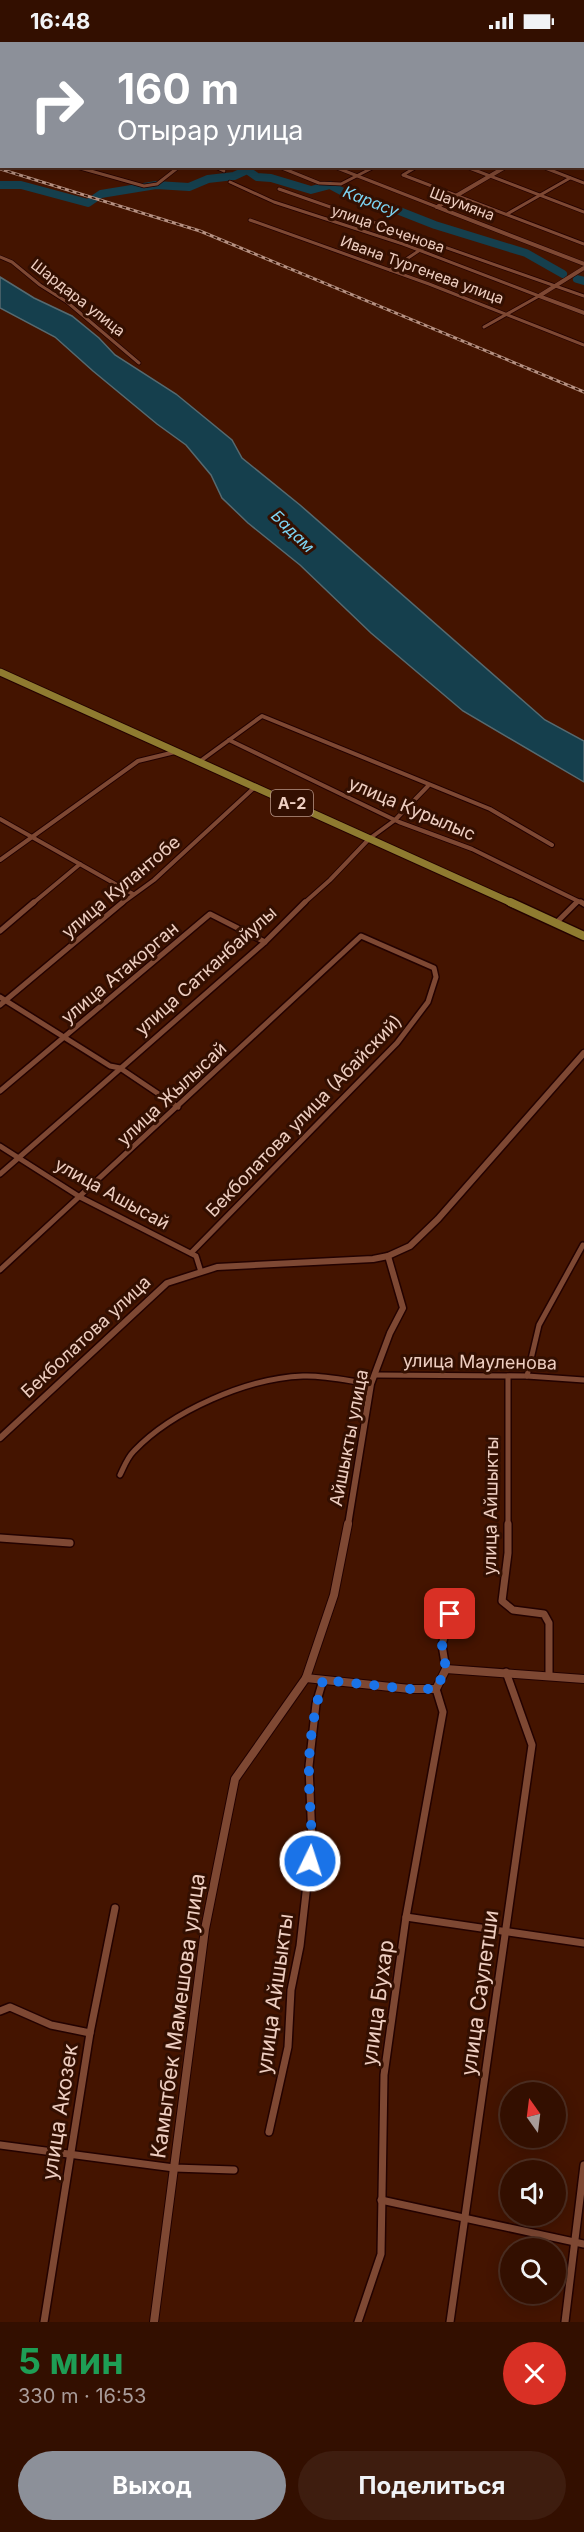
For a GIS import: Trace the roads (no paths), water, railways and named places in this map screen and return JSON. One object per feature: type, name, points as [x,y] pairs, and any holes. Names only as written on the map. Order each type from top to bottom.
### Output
[{"type":"highway","name":"A-2","points":[[0,672],[584,936]]},
{"type":"street","points":[[79,168],[144,186],[157,184],[179,168]]},
{"type":"street","points":[[217,168],[224,171]]},
{"type":"street","points":[[282,168],[323,184],[341,184],[373,168]]},
{"type":"street","name":"Шаумяна","points":[[337,168],[584,264]]},
{"type":"street","points":[[414,168],[403,175],[584,244]]},
{"type":"street","points":[[469,168],[584,212]]},
{"type":"street","points":[[436,207],[504,168]]},
{"type":"street","points":[[545,168],[584,183]]},
{"type":"street","points":[[507,214],[570,178]]},
{"type":"street","name":"улица Сеченова","points":[[230,182],[277,203],[418,250],[584,313]]},
{"type":"street","points":[[279,189],[584,296]]},
{"type":"street","name":"Ивана Тургенева улица","points":[[250,220],[390,270],[584,345]]},
{"type":"street","points":[[390,270],[432,242]]},
{"type":"street","name":"Шардара улица","points":[[0,257],[12,262],[40,285],[67,302],[139,363]]},
{"type":"street","points":[[374,272],[381,267]]},
{"type":"street","points":[[484,327],[584,268]]},
{"type":"street","points":[[199,762],[262,716],[490,810],[552,845]]},
{"type":"street","name":"улица Курылыс","points":[[229,740],[395,820],[472,849],[581,902]]},
{"type":"street","points":[[0,860],[138,761],[176,752]]},
{"type":"street","name":"улица Кулантобе","points":[[0,1005],[154,880],[256,786]]},
{"type":"street","name":"улица Сатканбайулы","points":[[0,1174],[265,942],[369,839],[395,820],[428,786]]},
{"type":"street","points":[[0,819],[134,894]]},
{"type":"street","points":[[0,931],[80,864]]},
{"type":"street","points":[[556,923],[581,902]]},
{"type":"street","name":"улица Атакорган","points":[[0,1091],[210,914],[265,942]]},
{"type":"street","name":"улица Жылысай","points":[[0,1270],[361,936]]},
{"type":"street","name":"Бекболатова улица (Абайский)","points":[[191,1253],[397,1043],[428,1002],[436,977],[435,968],[361,936]]},
{"type":"street","points":[[0,997],[110,1066],[120,1068],[178,1107]]},
{"type":"street","points":[[191,1253],[196,1256],[201,1272],[217,1267],[388,1256],[410,1246],[438,1219],[584,1053]]},
{"type":"street","name":"улица Ашысай","points":[[0,1146],[80,1197],[191,1253]]},
{"type":"street","points":[[527,1376],[539,1325],[583,1245]]},
{"type":"street","name":"Айшыкты улица","points":[[306,1678],[334,1595],[342,1560],[371,1384],[390,1333],[403,1308],[388,1256]]},
{"type":"street","name":"Бекболатова улица","points":[[0,1438],[167,1283],[201,1272]]},
{"type":"street","name":"улица Мауленова","points":[[375,1375],[527,1376],[584,1380]]},
{"type":"street","points":[[120,1475],[133,1452],[168,1424],[224,1396],[251,1386],[303,1376],[371,1384]]},
{"type":"street","name":"улица Айшыкты","points":[[508,1376],[508,1553],[502,1601],[513,1610],[544,1614],[549,1623],[549,1676]]},
{"type":"street","points":[[0,1538],[70,1543]]},
{"type":"street","points":[[306,1678],[410,1689],[436,1689],[446,1669],[442,1645],[450,1614]]},
{"type":"street","points":[[446,1669],[584,1679]]},
{"type":"street","name":"улица Саулетши","points":[[450,2322],[532,1746],[506,1672]]},
{"type":"street","name":"Камытбек Мамешова улица","points":[[153,2322],[205,1929],[235,1779],[306,1678]]},
{"type":"street","name":"улица Айшыкты","points":[[268,2132],[288,2047],[291,1990],[303,1923],[312,1840],[309,1766],[316,1704],[323,1680]]},
{"type":"street","name":"улица Бухар","points":[[358,2322],[381,2254],[384,2075],[406,1917],[443,1712],[436,1689]]},
{"type":"street","name":"улица Акозек","points":[[44,2322],[90,2033],[115,1908]]},
{"type":"street","points":[[406,1917],[584,1943]]},
{"type":"street","points":[[0,2011],[10,2007],[51,2025],[90,2033]]},
{"type":"street","points":[[0,2145],[174,2168],[234,2170]]},
{"type":"street","points":[[565,2322],[584,2165]]},
{"type":"street","points":[[381,2200],[584,2244]]},
{"type":"water","name":"Бадам","points":[[0,277],[34,298],[72,316],[99,338],[115,355],[176,394],[232,440],[242,458],[300,505],[545,720],[584,741],[584,782],[463,711],[371,633],[300,565],[248,523],[222,498],[211,475],[186,445],[157,424],[55,337],[0,308]]},
{"type":"waterway","name":"Карасу","points":[[0,185],[21,185],[88,203],[101,194],[156,185],[189,187],[208,179],[234,176],[247,170],[257,177],[271,178],[311,190],[330,185],[345,193],[379,203],[435,225],[526,253],[563,274]]},
{"type":"waterway","name":"Карасу","points":[[577,279],[584,281]]},
{"type":"railway","points":[[0,169],[200,231],[584,392]]}]
